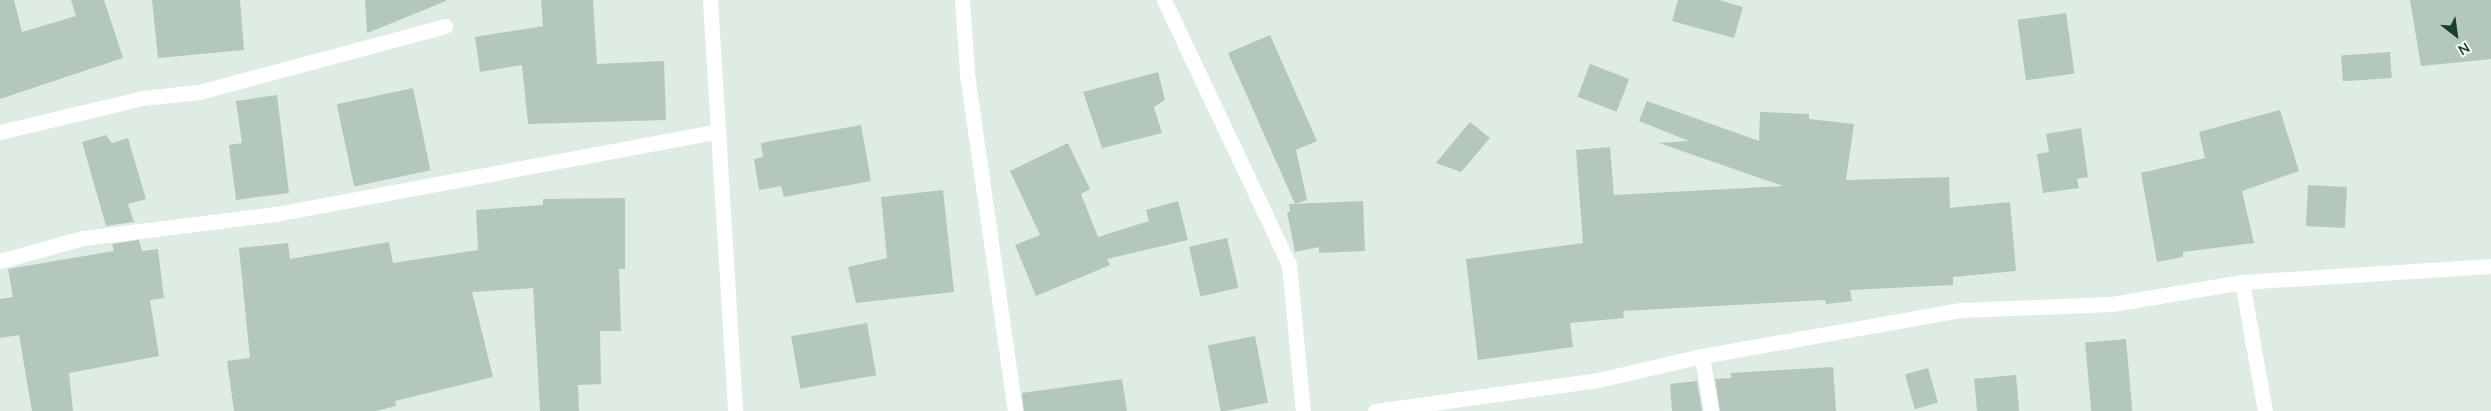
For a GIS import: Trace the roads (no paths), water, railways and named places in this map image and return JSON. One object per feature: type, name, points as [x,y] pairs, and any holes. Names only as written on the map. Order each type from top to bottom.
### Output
[{"type":"street","points":[[710,0],[716,132],[735,411]]},
{"type":"street","points":[[962,0],[967,74],[1015,411]]},
{"type":"street","points":[[1164,0],[1289,264],[1303,411]]},
{"type":"street","points":[[0,132],[143,98],[199,92],[444,26]]},
{"type":"street","points":[[0,261],[83,238],[276,214],[716,132]]},
{"type":"street","points":[[1375,411],[1598,380],[1702,356],[1961,310],[2112,304],[2242,282],[2491,266]]},
{"type":"street","points":[[2242,282],[2266,411]]},
{"type":"street","points":[[1702,356],[1711,411]]}]
